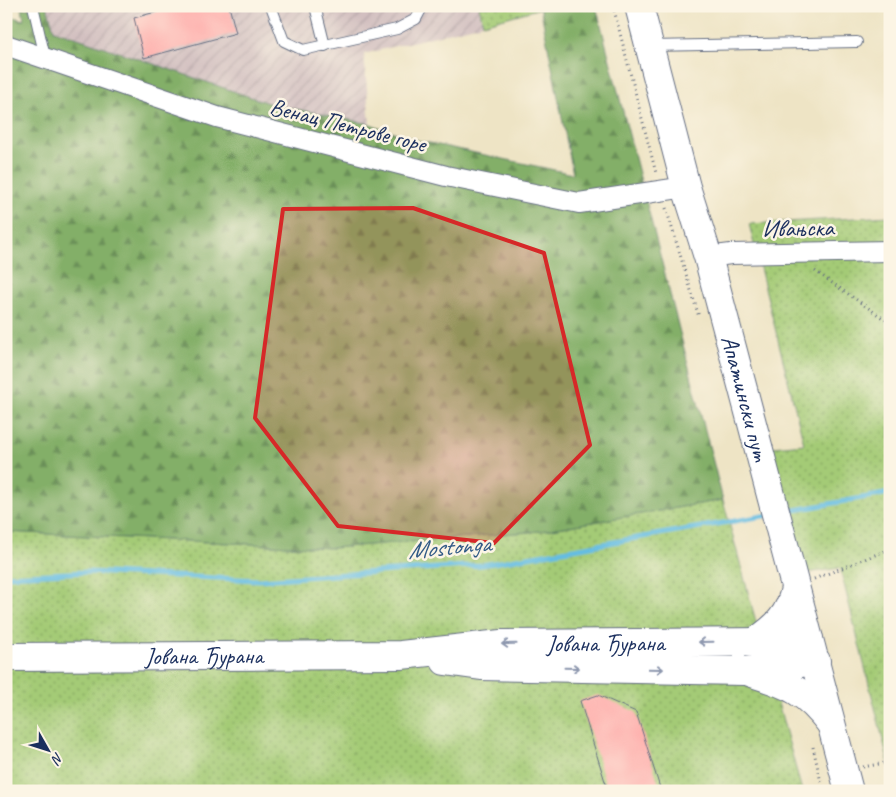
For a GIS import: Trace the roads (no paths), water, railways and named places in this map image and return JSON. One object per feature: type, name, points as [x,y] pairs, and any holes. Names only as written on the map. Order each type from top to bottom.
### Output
[{"type":"main road","name":"Апатински пут","points":[[639,6],[649,46],[674,190],[708,257],[849,791]]},
{"type":"main road","points":[[755,642],[787,615],[792,604],[794,582]]},
{"type":"main road","name":"Јована Ђурана","points":[[6,657],[401,655],[502,644],[755,642],[813,650]]},
{"type":"main road","points":[[744,671],[813,650]]},
{"type":"main road","name":"Јована Ђурана","points":[[401,655],[481,666],[744,671]]},
{"type":"main road","points":[[744,671],[786,683],[800,691],[818,706],[833,727]]},
{"type":"street","name":"Венац Петрове горе","points":[[6,44],[217,117],[446,176],[579,202],[674,190]]},
{"type":"street","name":"Ивањска","points":[[708,257],[731,254],[890,251]]},
{"type":"lane","points":[[33,6],[45,57]]},
{"type":"lane","points":[[271,6],[284,42],[303,50],[397,29],[416,19],[423,6]]},
{"type":"lane","points":[[315,6],[325,46]]},
{"type":"lane","points":[[649,46],[857,42]]},
{"type":"waterway","name":"Mostonga","points":[[784,512],[890,493]]},
{"type":"waterway","name":"Mostonga","points":[[6,576],[87,572],[259,580],[482,565],[769,515]]}]
